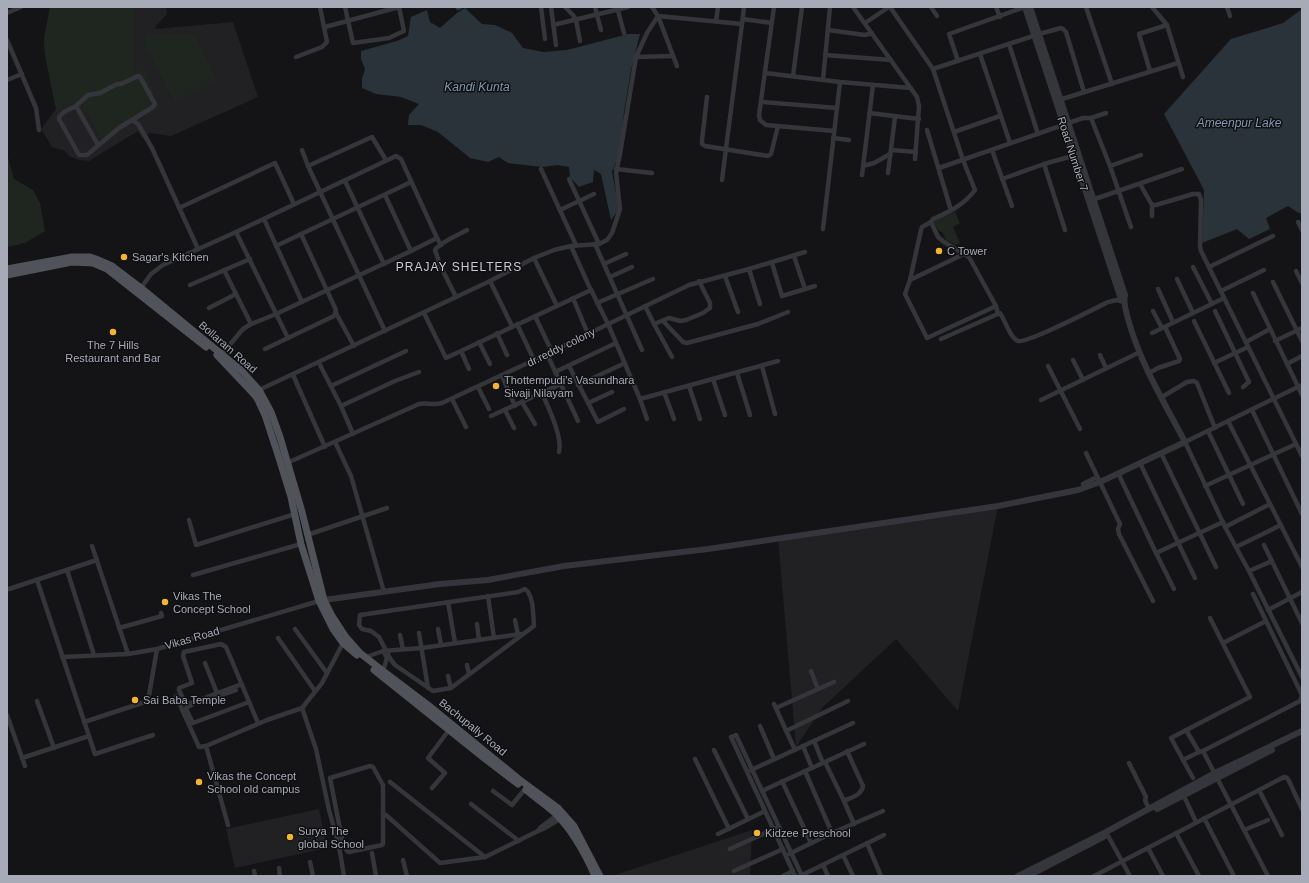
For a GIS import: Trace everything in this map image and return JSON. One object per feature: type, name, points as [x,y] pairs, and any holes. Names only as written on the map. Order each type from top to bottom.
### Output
[{"type":"main road","name":"Bollaram Road","points":[[7,269],[72,257],[90,257],[112,266],[141,288],[219,357],[257,398],[265,415],[291,497],[301,544],[322,600]]},
{"type":"main road","name":"Bollaram Road","points":[[7,275],[72,262],[93,263],[107,268],[222,354],[242,371],[259,390],[271,412],[288,463],[322,600]]},
{"type":"main road","name":"Bachupally Road","points":[[322,600],[333,629],[343,643],[366,664],[401,689],[428,705],[520,780],[558,808],[574,826],[600,876]]},
{"type":"main road","name":"Bachupally Road","points":[[322,600],[344,636],[366,657],[449,730],[525,789],[558,817],[577,841],[594,876]]},
{"type":"street","points":[[7,13],[21,7]]},
{"type":"street","points":[[296,57],[325,45],[327,42],[320,7]]},
{"type":"street","points":[[325,27],[348,21],[399,7],[404,32],[389,38],[353,43],[348,21],[344,7]]},
{"type":"street","points":[[542,7],[545,39]]},
{"type":"street","points":[[551,7],[556,45]]},
{"type":"street","points":[[565,7],[576,20],[580,41]]},
{"type":"street","points":[[595,7],[601,30]]},
{"type":"street","points":[[553,25],[618,8],[628,7]]},
{"type":"street","points":[[652,7],[658,16],[677,66]]},
{"type":"street","points":[[716,21],[718,7]]},
{"type":"street","points":[[722,180],[744,7]]},
{"type":"street","points":[[774,7],[759,118],[766,125],[834,131]]},
{"type":"street","points":[[793,76],[802,7]]},
{"type":"street","points":[[823,80],[830,7]]},
{"type":"street","points":[[848,7],[853,7],[917,97],[919,119],[916,159]]},
{"type":"street","points":[[865,24],[890,7],[933,69],[963,160],[975,190],[971,196],[954,209],[933,219],[922,228],[910,280],[905,294],[927,338],[996,306]]},
{"type":"street","points":[[931,7],[937,16]]},
{"type":"street","points":[[996,7],[1000,17]]},
{"type":"street","points":[[958,61],[949,34],[1025,7]]},
{"type":"street","name":"Road Number 7","points":[[1025,7],[1037,35]]},
{"type":"street","name":"Road Number 7","points":[[1030,7],[1037,35],[1065,125],[1100,229],[1125,295],[1124,301],[1138,352],[1185,442]]},
{"type":"street","points":[[1086,7],[1112,84]]},
{"type":"street","points":[[1152,7],[1167,25],[1183,78]]},
{"type":"street","points":[[1227,7],[1230,16]]},
{"type":"street","points":[[618,8],[624,33]]},
{"type":"street","points":[[658,16],[716,21],[772,23]]},
{"type":"street","points":[[259,390],[424,313],[534,258],[554,250],[597,244],[608,240],[619,213],[620,204],[615,178],[616,168],[620,154],[636,57],[646,33],[658,16]]},
{"type":"street","points":[[1150,71],[1139,34],[1167,25]]},
{"type":"street","points":[[933,69],[1061,28],[1065,30],[1084,92]]},
{"type":"street","points":[[828,30],[865,35],[872,33]]},
{"type":"street","points":[[7,40],[36,108],[39,130]]},
{"type":"street","points":[[1009,44],[1038,134]]},
{"type":"street","points":[[980,54],[1010,143]]},
{"type":"street","points":[[825,55],[891,60]]},
{"type":"street","points":[[636,57],[673,56]]},
{"type":"street","points":[[1058,100],[1178,63]]},
{"type":"street","points":[[765,73],[840,82],[911,88]]},
{"type":"street","points":[[7,80],[22,74]]},
{"type":"street","points":[[138,76],[155,104],[153,107],[132,120],[119,128],[87,155],[79,155],[59,117],[64,112],[76,106],[88,95],[100,93],[117,84],[121,84],[138,76]]},
{"type":"street","points":[[823,229],[840,82]]},
{"type":"street","points":[[862,175],[873,85]]},
{"type":"street","points":[[707,97],[702,140],[702,144],[705,146],[768,156],[771,154],[778,126]]},
{"type":"street","points":[[761,102],[837,108]]},
{"type":"street","points":[[76,106],[98,145]]},
{"type":"street","points":[[869,113],[919,119]]},
{"type":"street","points":[[938,168],[1083,118],[1092,118],[1106,113]]},
{"type":"street","points":[[954,132],[1000,116]]},
{"type":"street","points":[[888,173],[894,117]]},
{"type":"street","points":[[1092,118],[1132,227]]},
{"type":"street","points":[[132,120],[138,124],[152,148],[198,249]]},
{"type":"street","points":[[927,130],[950,207]]},
{"type":"street","points":[[308,166],[372,137],[386,160]]},
{"type":"street","points":[[833,138],[849,140]]},
{"type":"street","points":[[302,150],[332,219],[385,331]]},
{"type":"street","points":[[992,150],[1012,206]]},
{"type":"street","points":[[863,166],[874,163],[891,152],[916,152]]},
{"type":"street","points":[[1002,179],[1044,164],[1076,155]]},
{"type":"street","points":[[1110,166],[1141,155]]},
{"type":"street","points":[[141,288],[151,274],[160,267],[396,156],[401,159],[441,245]]},
{"type":"street","points":[[179,208],[275,163],[294,204]]},
{"type":"street","points":[[1044,164],[1065,230]]},
{"type":"street","points":[[616,168],[652,173]]},
{"type":"street","points":[[541,169],[560,210],[591,290],[625,363],[647,419]]},
{"type":"street","points":[[1091,200],[1182,169]]},
{"type":"street","points":[[569,178],[604,264],[642,350]]},
{"type":"street","points":[[345,180],[384,264]]},
{"type":"street","points":[[276,246],[411,182]]},
{"type":"street","points":[[1140,184],[1152,205],[1152,216]]},
{"type":"street","points":[[560,210],[594,194]]},
{"type":"street","points":[[1152,205],[1199,194],[1201,200],[1200,246],[1302,456]]},
{"type":"street","points":[[385,195],[412,251]]},
{"type":"street","points":[[264,219],[302,302]]},
{"type":"street","points":[[931,222],[938,237],[970,257],[996,306],[998,314]]},
{"type":"street","points":[[1298,222],[1302,230]]},
{"type":"street","points":[[456,297],[435,252],[436,248],[467,230]]},
{"type":"street","points":[[236,232],[288,338]]},
{"type":"street","points":[[301,234],[336,310],[336,313],[354,346]]},
{"type":"street","points":[[1209,267],[1272,236]]},
{"type":"street","points":[[222,354],[243,329],[251,324],[302,302],[437,238]]},
{"type":"street","name":"dr.reddy colony","points":[[288,463],[419,404],[442,404],[627,316],[679,289],[699,281],[725,276],[805,252]]},
{"type":"street","points":[[604,264],[626,254]]},
{"type":"street","points":[[910,280],[964,254]]},
{"type":"street","points":[[794,256],[805,289]]},
{"type":"street","points":[[534,258],[557,306]]},
{"type":"street","points":[[190,285],[250,259]]},
{"type":"street","points":[[772,263],[782,296],[815,286]]},
{"type":"street","points":[[1193,266],[1212,304]]},
{"type":"street","points":[[610,277],[632,267]]},
{"type":"street","points":[[749,269],[760,304]]},
{"type":"street","points":[[224,270],[251,324]]},
{"type":"street","points":[[1221,291],[1264,270]]},
{"type":"street","points":[[1296,272],[1302,283]]},
{"type":"street","points":[[725,276],[738,312]]},
{"type":"street","points":[[597,303],[653,279]]},
{"type":"street","points":[[1176,279],[1193,313]]},
{"type":"street","points":[[490,281],[512,326]]},
{"type":"street","points":[[654,324],[671,318],[680,321],[686,320],[703,313],[710,308],[710,303],[699,281]]},
{"type":"street","points":[[1273,282],[1300,329],[1302,341]]},
{"type":"street","points":[[1158,289],[1173,322]]},
{"type":"street","points":[[424,313],[446,358],[591,290]]},
{"type":"street","points":[[1253,293],[1275,341],[1300,386],[1302,395]]},
{"type":"street","points":[[209,308],[236,294]]},
{"type":"street","points":[[573,298],[588,334]]},
{"type":"street","points":[[1152,333],[1224,298]]},
{"type":"street","points":[[941,339],[1000,313],[1013,338],[1018,341],[1023,341],[1037,336],[1108,302],[1117,300],[1124,301]]},
{"type":"street","points":[[645,306],[672,357]]},
{"type":"street","points":[[1149,373],[1158,368],[1179,361],[1180,359],[1153,311]]},
{"type":"street","points":[[1215,311],[1249,382],[1243,387]]},
{"type":"street","points":[[662,321],[683,342],[687,343],[758,324],[788,312]]},
{"type":"street","points":[[265,348],[334,316],[336,313]]},
{"type":"street","points":[[535,316],[552,352]]},
{"type":"street","points":[[1194,321],[1229,393]]},
{"type":"street","points":[[517,324],[534,360]]},
{"type":"street","points":[[1246,342],[1270,329]]},
{"type":"street","points":[[1275,341],[1300,329]]},
{"type":"street","points":[[497,333],[507,355]]},
{"type":"street","points":[[480,342],[490,364]]},
{"type":"street","points":[[555,372],[616,343]]},
{"type":"street","points":[[1214,363],[1248,347]]},
{"type":"street","points":[[331,386],[406,351]]},
{"type":"street","points":[[461,351],[469,369]]},
{"type":"street","points":[[1041,400],[1138,352]]},
{"type":"street","points":[[547,354],[578,421]]},
{"type":"street","points":[[1100,355],[1106,368]]},
{"type":"street","points":[[1287,364],[1302,356]]},
{"type":"street","points":[[1073,360],[1083,380]]},
{"type":"street","points":[[640,399],[778,362]]},
{"type":"street","points":[[319,363],[341,406],[353,434]]},
{"type":"street","points":[[578,385],[625,363]]},
{"type":"street","points":[[569,366],[598,422],[624,410]]},
{"type":"street","points":[[762,366],[775,414]]},
{"type":"street","points":[[1048,366],[1080,429]]},
{"type":"street","points":[[341,406],[395,381],[419,372]]},
{"type":"street","points":[[737,373],[750,415]]},
{"type":"street","points":[[293,374],[325,447]]},
{"type":"street","points":[[502,376],[515,406]]},
{"type":"street","points":[[713,379],[725,415]]},
{"type":"street","points":[[1162,397],[1187,382],[1194,381],[1197,384],[1215,428]]},
{"type":"street","points":[[491,416],[561,384]]},
{"type":"street","points":[[689,386],[700,419]]},
{"type":"street","points":[[322,600],[440,584],[488,580],[564,566],[708,549],[991,507],[1078,490],[1215,428],[1300,386]]},
{"type":"street","points":[[478,387],[489,409]]},
{"type":"street","points":[[588,403],[612,392]]},
{"type":"street","points":[[664,392],[674,419]]},
{"type":"street","points":[[542,393],[554,422],[560,446],[559,452]]},
{"type":"street","points":[[452,398],[466,427]]},
{"type":"street","points":[[522,402],[534,424]]},
{"type":"street","points":[[504,410],[514,428]]},
{"type":"street","points":[[1252,410],[1302,514]]},
{"type":"street","points":[[1228,421],[1302,567]]},
{"type":"street","points":[[1208,431],[1230,474],[1243,504]]},
{"type":"street","points":[[335,442],[352,476],[384,592]]},
{"type":"street","points":[[1185,442],[1225,527],[1249,571],[1302,677]]},
{"type":"street","points":[[1206,486],[1296,444]]},
{"type":"street","points":[[1086,452],[1120,524],[1118,529],[1119,534],[1153,601]]},
{"type":"street","points":[[1161,453],[1216,567]]},
{"type":"street","points":[[1140,463],[1195,578]]},
{"type":"street","points":[[1118,473],[1174,589]]},
{"type":"street","points":[[1083,484],[1099,480]]},
{"type":"street","points":[[1225,527],[1270,504]]},
{"type":"street","points":[[307,535],[387,508]]},
{"type":"street","points":[[189,520],[196,545],[295,514]]},
{"type":"street","points":[[1156,553],[1223,522]]},
{"type":"street","points":[[1236,547],[1281,525]]},
{"type":"street","points":[[193,576],[301,544]]},
{"type":"street","points":[[1264,545],[1302,623]]},
{"type":"street","points":[[92,546],[128,654]]},
{"type":"street","points":[[9,589],[97,560]]},
{"type":"street","points":[[1249,571],[1272,560]]},
{"type":"street","points":[[67,570],[94,656]]},
{"type":"street","points":[[37,580],[95,754],[152,735]]},
{"type":"street","points":[[383,671],[387,658],[385,651],[379,637],[371,631],[362,629],[359,625],[360,615],[518,592],[524,589],[528,591],[531,600],[534,626],[451,688],[433,691],[395,665],[385,651]]},
{"type":"street","points":[[1268,610],[1302,592]]},
{"type":"street","points":[[1183,760],[1300,701],[1302,696],[1253,594]]},
{"type":"street","points":[[488,596],[494,638]]},
{"type":"street","name":"Vikas Road","points":[[62,657],[128,654],[157,649],[322,600]]},
{"type":"street","points":[[448,602],[455,643]]},
{"type":"street","points":[[119,628],[162,616],[161,613]]},
{"type":"street","points":[[1194,778],[1171,738],[1250,697],[1210,618]]},
{"type":"street","points":[[515,620],[520,635]]},
{"type":"street","points":[[1223,643],[1266,622]]},
{"type":"street","points":[[477,624],[480,640]]},
{"type":"street","points":[[295,629],[327,673]]},
{"type":"street","points":[[438,629],[441,645]]},
{"type":"street","points":[[419,633],[428,688]]},
{"type":"street","points":[[400,635],[403,649]]},
{"type":"street","points":[[366,657],[385,651],[422,648],[520,635]]},
{"type":"street","points":[[278,638],[315,691]]},
{"type":"street","points":[[176,696],[200,747],[206,746],[258,723],[302,708],[327,673],[343,643]]},
{"type":"street","points":[[242,684],[188,704],[185,703],[179,688],[192,683],[183,656],[184,652],[221,644],[226,647],[242,684],[258,723]]},
{"type":"street","points":[[84,722],[148,701],[157,649]]},
{"type":"street","points":[[205,663],[217,693]]},
{"type":"street","points":[[467,665],[468,674]]},
{"type":"street","points":[[811,671],[818,689]]},
{"type":"street","points":[[448,676],[451,688]]},
{"type":"street","points":[[795,750],[775,706],[834,682]]},
{"type":"street","points":[[236,690],[187,707],[186,709],[191,722],[193,723],[249,702]]},
{"type":"street","points":[[37,701],[54,748]]},
{"type":"street","points":[[786,731],[848,702]]},
{"type":"street","points":[[302,708],[315,742],[329,810],[341,845],[347,851],[349,852],[383,844],[383,785],[373,768],[370,766],[331,776],[330,778],[337,809],[341,845],[344,876]]},
{"type":"street","points":[[7,716],[8,723],[25,766]]},
{"type":"street","points":[[747,772],[853,722]]},
{"type":"street","points":[[760,726],[774,759]]},
{"type":"street","points":[[432,788],[445,773],[428,758],[449,730]]},
{"type":"street","points":[[1186,730],[1216,775],[1268,876]]},
{"type":"street","points":[[1018,876],[1107,834],[1216,775],[1302,731]]},
{"type":"street","points":[[783,876],[794,874],[731,737],[736,735],[763,790],[801,876],[884,835]]},
{"type":"street","points":[[1216,775],[1302,735]]},
{"type":"street","points":[[22,758],[89,736]]},
{"type":"street","points":[[814,741],[854,824]]},
{"type":"street","points":[[757,793],[864,744]]},
{"type":"street","points":[[206,746],[228,825]]},
{"type":"street","points":[[803,746],[812,768]]},
{"type":"street","points":[[714,750],[748,819]]},
{"type":"street","points":[[844,801],[863,790],[863,786],[847,752]]},
{"type":"street","points":[[695,759],[729,829]]},
{"type":"street","points":[[1129,763],[1146,797],[1145,800],[1149,809]]},
{"type":"street","points":[[805,771],[832,833]]},
{"type":"street","points":[[1094,876],[1284,777],[1288,778],[1302,809]]},
{"type":"street","points":[[782,781],[811,843]]},
{"type":"street","points":[[390,782],[485,858]]},
{"type":"street","points":[[324,786],[331,784]]},
{"type":"street","points":[[493,791],[512,805],[525,789]]},
{"type":"street","points":[[1259,790],[1282,835]]},
{"type":"street","points":[[1107,834],[1149,809],[1182,793]]},
{"type":"street","points":[[1182,793],[1196,822]]},
{"type":"street","points":[[471,804],[519,841]]},
{"type":"street","points":[[329,810],[337,809]]},
{"type":"street","points":[[718,834],[765,811]]},
{"type":"street","points":[[786,856],[832,833],[883,811]]},
{"type":"street","points":[[386,815],[440,863],[485,858],[538,831],[543,830],[558,817]]},
{"type":"street","points":[[1204,818],[1234,876]]},
{"type":"street","points":[[1244,830],[1268,820]]},
{"type":"street","points":[[730,849],[779,827]]},
{"type":"street","points":[[1176,833],[1199,876]]},
{"type":"street","points":[[1107,834],[1130,876]]},
{"type":"street","points":[[1028,876],[1092,840]]},
{"type":"street","points":[[868,843],[881,876]]},
{"type":"street","points":[[1148,848],[1163,876]]},
{"type":"street","points":[[734,871],[782,849]]},
{"type":"street","points":[[372,853],[376,876]]},
{"type":"street","points":[[843,855],[853,876]]},
{"type":"street","points":[[403,860],[406,876]]},
{"type":"street","points":[[310,862],[313,876]]},
{"type":"street","points":[[823,865],[828,876]]},
{"type":"street","points":[[279,868],[280,876]]},
{"type":"shaded area","points":[[50,7],[166,7],[167,14],[155,27],[156,29],[233,22],[258,97],[171,136],[150,133],[142,138],[138,131],[89,161],[79,160],[69,156],[65,151],[52,147],[41,129],[56,109],[45,55],[44,39]]},
{"type":"shaded area","points":[[50,7],[134,7],[133,73],[144,70],[160,107],[102,140],[80,100],[56,109],[45,55],[44,39]]},
{"type":"shaded area","points":[[147,34],[194,34],[217,81],[175,102],[145,45]]},
{"type":"shaded area","points":[[7,154],[14,179],[33,190],[40,203],[45,231],[25,243],[7,247]]},
{"type":"shaded area","points":[[955,212],[960,223],[953,227],[960,243],[956,245],[946,240],[943,233],[938,230],[934,223],[935,220]]},
{"type":"shaded area","points":[[998,506],[958,711],[896,639],[822,708],[796,747],[778,538]]},
{"type":"shaded area","points":[[319,809],[327,848],[235,868],[226,829]]},
{"type":"shaded area","points":[[752,830],[750,876],[612,876]]},
{"type":"water","name":"Kandi Kunta","points":[[465,8],[482,24],[495,25],[512,33],[523,48],[543,52],[567,50],[628,34],[640,34],[631,70],[624,112],[620,153],[612,172],[619,209],[611,220],[601,174],[594,170],[593,182],[579,187],[570,177],[569,167],[558,165],[542,167],[508,163],[499,157],[488,162],[470,158],[438,132],[421,125],[408,125],[409,115],[419,104],[401,97],[376,94],[362,88],[362,79],[365,69],[361,59],[361,51],[397,41],[408,36],[411,17],[427,10],[430,22],[440,28]]},
{"type":"water","name":"Ameenpur Lake","points":[[1302,9],[1302,214],[1288,206],[1266,218],[1270,229],[1249,239],[1237,229],[1202,243],[1204,190],[1164,114],[1231,39],[1283,23]]},
{"type":"place","name":"C Tower","points":[[939,251]]},
{"type":"place","name":"Sagar's Kitchen","points":[[124,257]]},
{"type":"place","name":"The 7 Hills Restaurant and Bar","points":[[113,332]]},
{"type":"place","name":"Thottempudi's Vasundhara Sivaji Nilayam","points":[[496,386]]},
{"type":"place","name":"Vikas The Concept School","points":[[165,602]]},
{"type":"place","name":"Sai Baba Temple","points":[[135,700]]},
{"type":"place","name":"Vikas the Concept School old campus","points":[[199,782]]},
{"type":"place","name":"Kidzee Preschool","points":[[757,833]]},
{"type":"place","name":"Surya The global School","points":[[290,837]]},
{"type":"district","name":"PRAJAY SHELTERS","points":[[459,267]]}]
